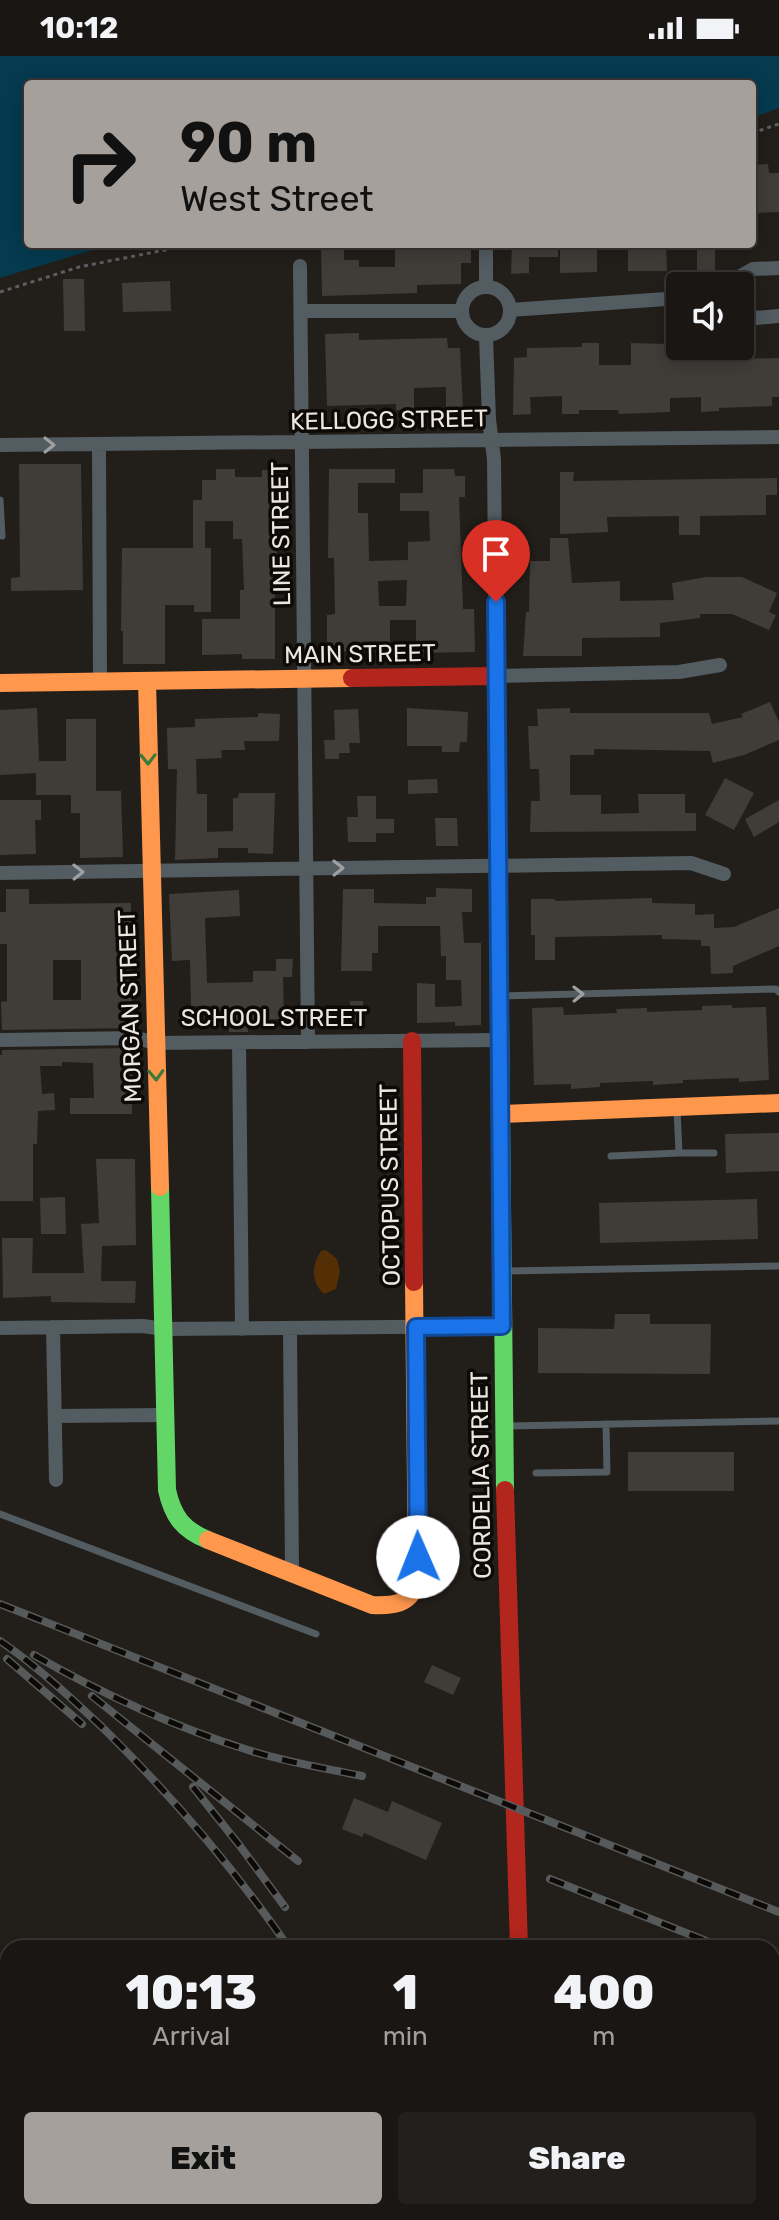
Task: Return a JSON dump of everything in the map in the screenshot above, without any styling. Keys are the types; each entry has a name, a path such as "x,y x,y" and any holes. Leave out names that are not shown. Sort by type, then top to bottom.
{"street":[{"path":"486,248 486,287"},
{"name":"LINE STREET","path":"300,266 308,1042"},
{"path":"748,272 779,268"},
{"path":"486,287 500,292 510,310 501,331 486,336 472,331 462,311 467,297 486,287"},
{"path":"510,310 666,299"},
{"path":"301,311 462,311"},
{"path":"754,317 779,316"},
{"name":"CORDELIA STREET","path":"486,336 494,459 506,1572 519,1940"},
{"name":"KELLOGG STREET","path":"0,445 779,437"},
{"path":"99,445 100,682"},
{"name":"MAIN STREET","path":"0,683 679,672 720,665"},
{"name":"MORGAN STREET","path":"147,681 167,1490 176,1522 191,1533 292,1572"},
{"path":"0,873 691,863 724,874"},
{"name":"SCHOOL STREET","path":"0,1040 137,1038 155,1043 501,1040"},
{"name":"OCTOPUS STREET","path":"292,1572 372,1605 393,1606 406,1602 414,1594 418,1557 412,1041"},
{"path":"239,1043 242,1329"},
{"path":"502,1114 779,1103"},
{"path":"0,1328 502,1326"},
{"path":"53,1327 56,1480"},
{"path":"290,1329 292,1572"},
{"path":"55,1416 166,1415"}],"lane":[{"path":"0,500 2,536"},
{"path":"500,996 776,989 779,992"},
{"path":"676,1107 679,1153"},
{"path":"611,1156 714,1153"},
{"path":"503,1271 779,1266"},
{"path":"505,1426 779,1421"},
{"path":"536,1473 607,1472 606,1424"},
{"path":"0,1514 316,1634"}],"path":[{"path":"756,132 779,124"},
{"path":"0,292 79,267 175,248"}],"shaded area":[{"path":"326,1250 337,1259 340,1271 336,1289 324,1294 315,1279 314,1268 321,1251"}],"water":[{"path":"0,56 779,56 779,108 756,117 756,80 24,80 24,248 99,248 0,278"}],"building":[{"path":"768,164 769,173 779,173 779,212 756,213 756,165"},
{"path":"321,248 344,248 344,260 359,260 359,267 395,267 395,248 471,248 471,263 461,263 461,284 417,285 417,293 322,296"},
{"path":"512,248 558,248 558,257 529,257 529,273 511,274"},
{"path":"560,248 597,248 597,272 560,273"},
{"path":"628,248 666,248 667,271 628,271"},
{"path":"697,248 715,248 715,270 697,270"},
{"path":"63,279 84,279 85,331 64,331"},
{"path":"170,281 171,311 123,312 122,283"},
{"path":"359,333 359,340 447,338 448,348 460,348 463,410 446,410 446,387 414,388 414,410 396,410 396,404 327,406 325,334"},
{"path":"582,343 599,343 599,365 631,365 631,343 666,344 666,360 779,358 779,397 772,397 772,406 719,408 719,411 701,412 701,397 670,398 670,412 619,414 618,410 579,410 579,414 562,414 562,396 530,397 531,414 513,415 514,358 527,357 527,348 582,347"},
{"path":"19,464 81,464 83,590 11,591 11,578 20,577"},
{"path":"216,469 235,469 235,477 262,477 262,470 277,470 275,659 242,659 242,654 202,655 202,619 240,619 240,590 244,590 242,539 233,539 233,521 205,521 205,548 211,548 211,612 194,612 194,605 165,605 165,664 123,664 122,548 193,548 193,500 202,500 202,480 216,480"},
{"path":"329,469 395,469 395,483 358,483 358,513 368,513 369,561 408,560 408,542 430,541 429,511 400,511 400,493 423,493 423,469 454,469 455,476 465,476 465,497 459,497 463,609 474,609 475,652 416,653 416,620 390,620 390,652 327,651 327,615 335,614 334,558 328,558","holes":["407,580 406,606 379,606 378,581"]},
{"path":"560,472 574,472 573,481 777,478 777,495 766,495 766,515 700,516 700,535 679,535 679,516 607,517 608,532 560,534"},
{"path":"550,538 568,538 572,583 620,581 620,601 674,600 672,583 706,577 742,577 777,593 769,612 776,615 769,630 732,614 700,614 700,618 660,623 660,637 582,638 582,656 523,656 526,612 529,612 530,561 550,561"},
{"path":"770,702 779,722 779,740 744,755 713,763 710,751 594,749 594,755 570,755 570,795 601,795 601,814 639,813 638,794 685,794 685,813 696,813 696,831 530,832 531,801 540,801 539,769 530,769 528,726 538,726 537,709 570,708 570,713 709,713 712,724 743,717 741,714"},
{"path":"37,708 39,761 66,761 66,719 96,719 96,791 121,791 123,857 80,858 80,813 71,813 71,795 36,795 36,773 0,775 0,710"},
{"path":"407,708 468,712 467,742 460,742 459,752 442,752 442,746 407,746"},
{"path":"358,709 360,743 349,743 350,753 339,753 339,759 325,759 324,740 335,740 334,710"},
{"path":"258,713 280,714 279,741 244,741 245,750 221,750 222,758 196,759 197,794 207,794 207,832 233,831 233,798 238,798 239,793 275,793 273,854 248,853 248,848 218,848 218,858 175,860 177,769 168,769 167,728 195,727 195,719 258,717"},
{"path":"725,778 754,793 734,830 705,815"},
{"path":"437,779 438,793 408,794 408,780"},
{"path":"357,796 376,796 376,819 394,819 394,833 376,833 376,842 348,842 347,817 358,817"},
{"path":"0,800 41,800 41,820 35,820 36,854 0,855"},
{"path":"779,800 779,822 754,837 745,819"},
{"path":"435,818 457,818 458,846 436,846"},
{"path":"436,888 472,889 472,912 462,912 464,943 481,943 481,1025 417,1023 417,983 435,984 435,1007 462,1006 461,980 446,980 446,956 441,956 440,926 378,926 378,953 372,953 372,971 341,971 343,889 374,889 374,903 426,904 426,897 436,897"},
{"path":"6,889 29,889 29,904 131,903 132,1028 2,1030 1,1002 7,1001 7,944 0,944 0,912 6,912","holes":["53,960 81,960 81,1000 53,1000"]},
{"path":"239,890 240,916 205,918 207,983 253,982 253,971 276,971 276,959 293,959 292,977 283,977 284,1019 247,1020 248,1032 229,1032 229,1011 214,1011 214,1006 191,1006 190,960 172,961 169,894"},
{"path":"652,898 652,903 695,904 695,915 714,914 714,928 734,927 779,908 779,946 733,966 733,973 711,974 710,946 701,946 701,940 662,939 662,935 555,937 555,960 535,960 531,899"},
{"path":"350,1001 363,1001 364,1024 339,1025 338,1007 350,1006"},
{"path":"732,1005 732,1008 766,1007 769,1080 683,1080 683,1083 653,1085 653,1081 600,1083 600,1087 571,1089 571,1084 534,1085 532,1008 563,1007 564,1015 617,1013 616,1009 647,1008 647,1012 702,1010 702,1006"},
{"path":"132,1048 132,1114 70,1114 70,1098 94,1098 93,1063 62,1062 62,1066 40,1066 42,1094 54,1093 55,1110 38,1111 37,1144 33,1144 33,1201 0,1201 2,1050"},
{"path":"779,1133 779,1171 726,1173 725,1134"},
{"path":"96,1159 135,1159 136,1245 102,1246 101,1281 136,1281 135,1303 51,1302 51,1296 3,1298 2,1238 33,1238 32,1273 84,1273 81,1224 99,1223"},
{"path":"65,1197 66,1234 41,1234 40,1198"},
{"path":"757,1199 758,1239 600,1243 599,1203"},
{"path":"615,1314 650,1314 650,1324 711,1324 710,1374 538,1373 538,1328 614,1329"},
{"path":"628,1452 734,1452 734,1491 628,1491"},
{"path":"432,1665 461,1678 453,1695 424,1682"},
{"path":"354,1798 388,1812 392,1801 442,1823 426,1860 364,1833 362,1837 342,1829"}],"railway":[{"path":"0,1604 779,1912"},
{"path":"0,1641 66,1693 153,1780 224,1861 283,1940"},
{"path":"34,1655 112,1696 192,1731 262,1754 362,1776"},
{"path":"7,1659 82,1724"},
{"path":"92,1696 298,1861"},
{"path":"193,1787 285,1907"},
{"path":"550,1879 704,1940"}],"traffic: fast":[{"path":"498,828 505,1490"},
{"path":"160,1187 167,1490 180,1521 208,1540"}],"traffic: slow":[{"path":"0,683 352,678"},
{"path":"147,681 160,1187"},
{"path":"502,1114 779,1103"},
{"path":"208,1540 372,1605 399,1603 410,1596 417,1583 414,1282"}],"traffic: jam":[{"path":"352,678 496,676 498,828"},
{"path":"412,1041 414,1282"},
{"path":"505,1490 519,1940"}],"route":[{"path":"418,1557 416,1327 502,1326 496,602"}]}
